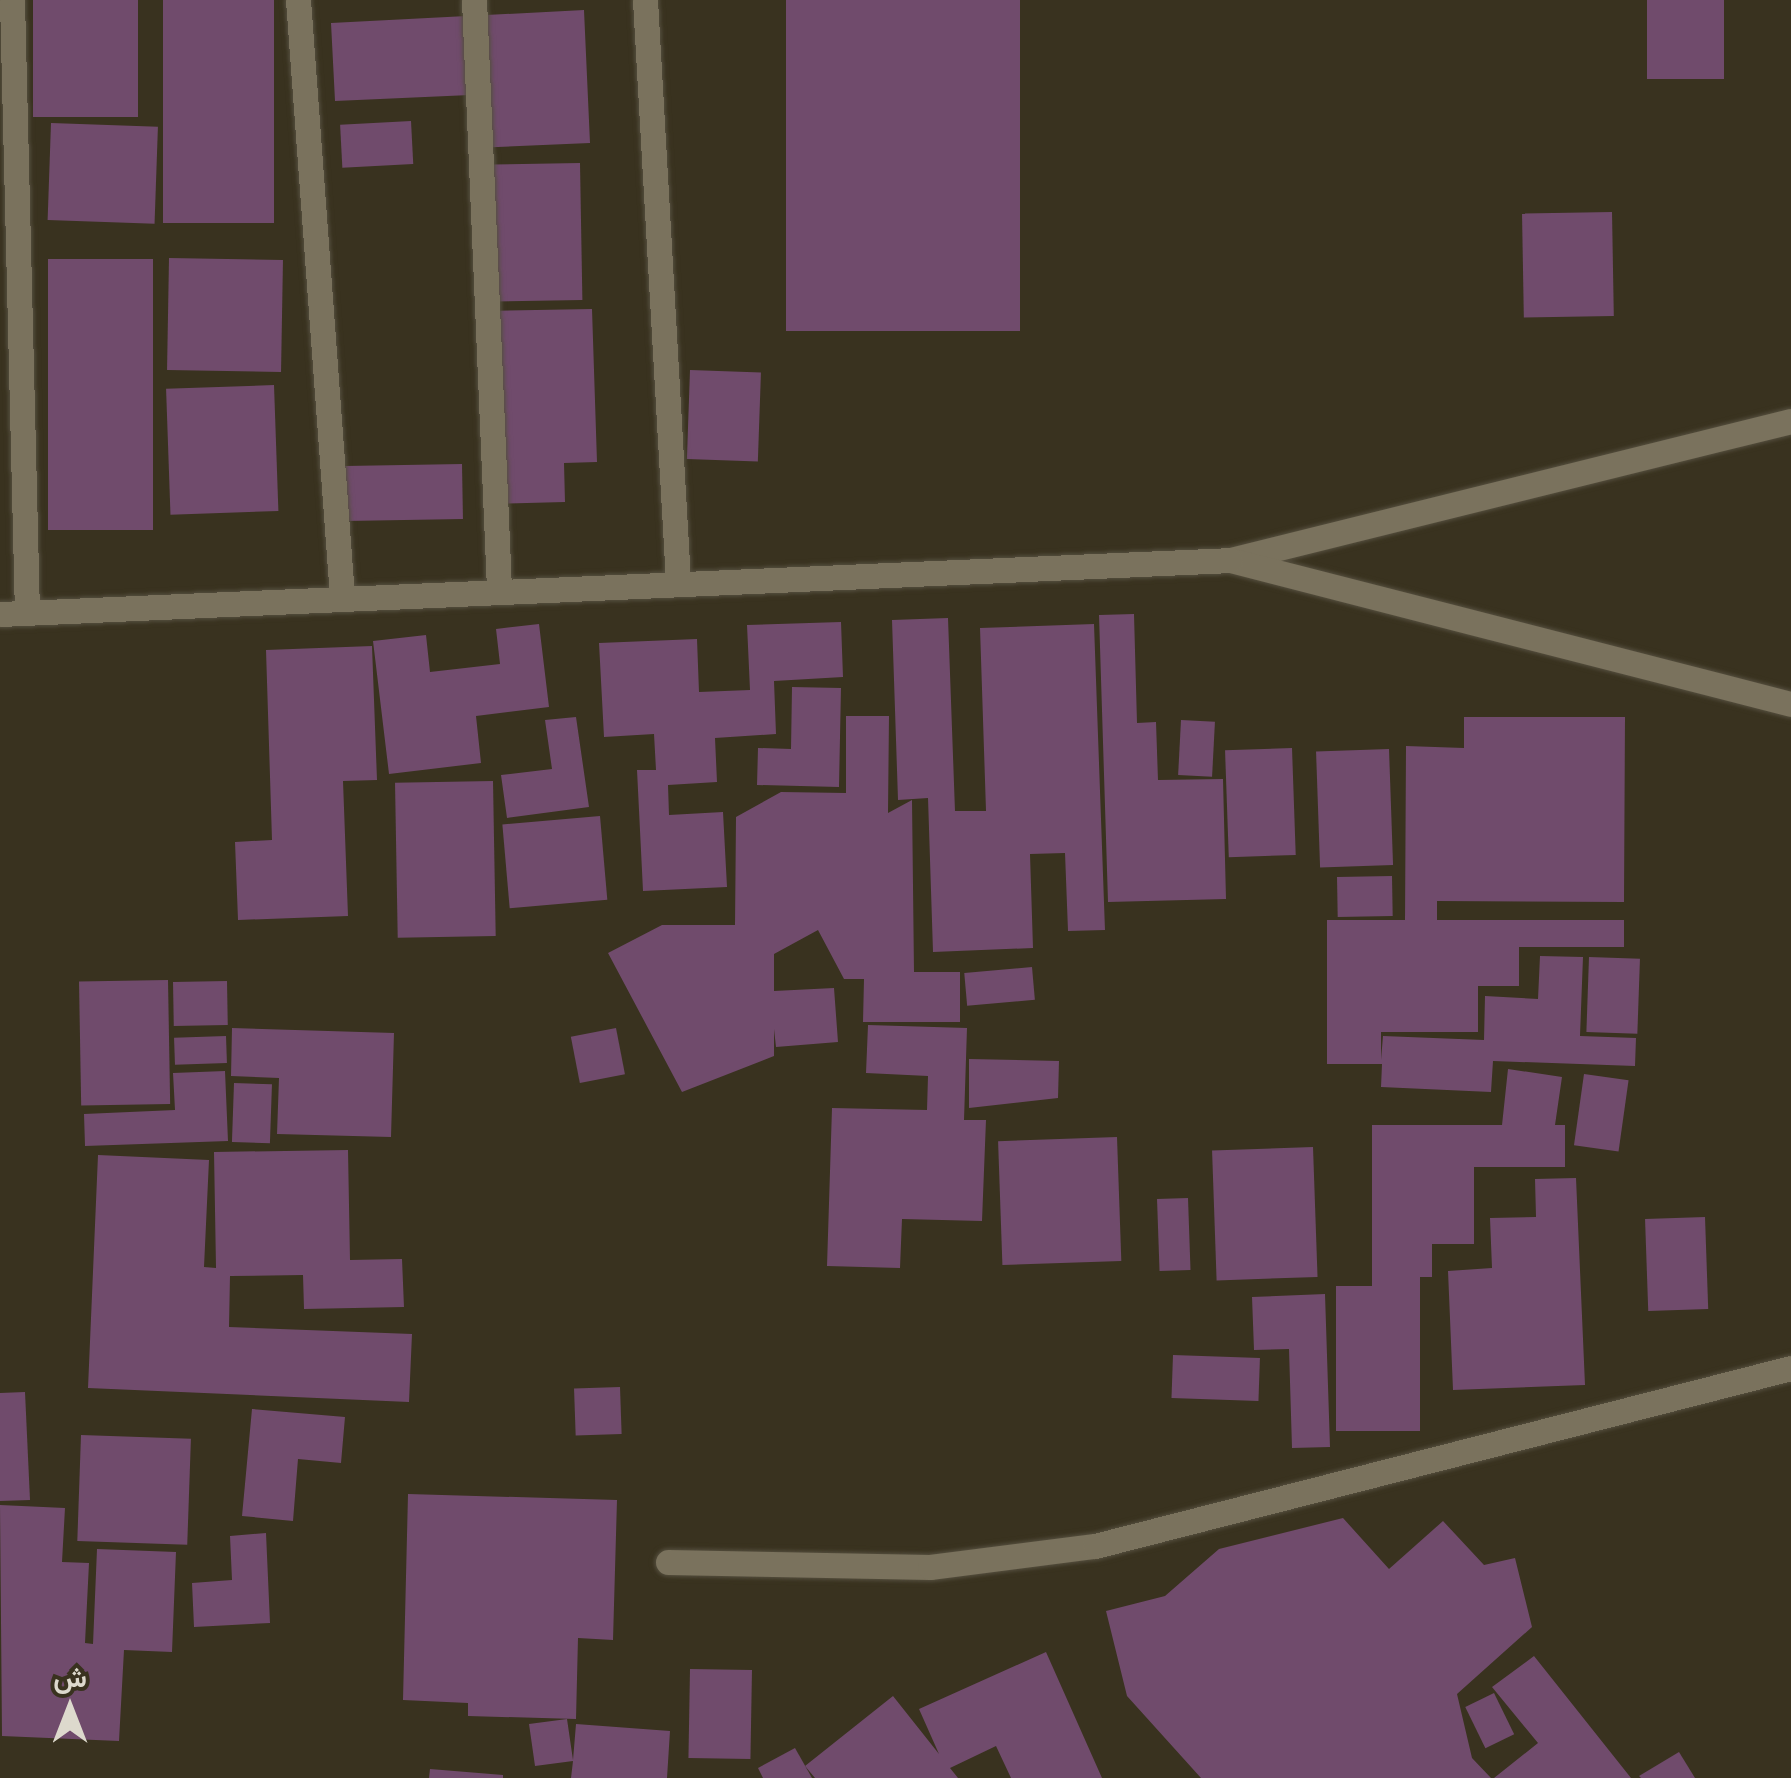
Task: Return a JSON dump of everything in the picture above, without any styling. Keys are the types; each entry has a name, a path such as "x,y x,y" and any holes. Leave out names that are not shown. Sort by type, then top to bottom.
{"street":[{"path":"12,0 28,613"},
{"path":"298,0 342,596"},
{"path":"474,0 499,588"},
{"path":"645,0 678,581"},
{"path":"0,614 499,588 1230,560 1791,421"},
{"path":"1230,560 1791,704"},
{"path":"668,1562 930,1566 1095,1546 1791,1368"}],"building":[{"path":"33,0 138,0 138,117 33,117"},
{"path":"163,0 274,0 274,223 163,223"},
{"path":"786,0 1020,0 1020,331 786,331"},
{"path":"1647,0 1724,0 1724,79 1647,79"},
{"path":"584,10 590,143 473,148 470,95 335,101 331,23"},
{"path":"411,121 413,164 342,168 340,125"},
{"path":"51,123 158,127 155,224 48,220"},
{"path":"580,163 582,300 477,302 475,165"},
{"path":"1612,212 1614,316 1524,318 1522,214"},
{"path":"169,258 283,260 281,372 167,370"},
{"path":"48,259 153,259 153,530 48,530"},
{"path":"592,309 597,462 564,463 565,502 491,504 485,311"},
{"path":"690,370 761,372 758,461 687,459"},
{"path":"274,385 278,511 170,515 166,389"},
{"path":"462,464 463,519 346,521 345,466"},
{"path":"1134,614 1137,723 1156,722 1158,780 1223,779 1226,899 1108,902 1099,615"},
{"path":"948,618 955,811 986,811 980,628 1094,624 1105,930 1068,931 1065,853 1030,854 1033,948 933,952 928,798 898,800 892,620"},
{"path":"841,622 843,677 774,681 776,734 715,738 717,782 668,785 669,815 723,812 727,887 643,891 637,770 656,770 654,734 604,737 599,643 697,639 699,692 750,690 747,625"},
{"path":"539,624 549,707 476,716 481,763 389,774 373,641 426,635 430,672 500,664 496,629"},
{"path":"372,646 377,780 343,781 348,916 238,920 235,842 272,840 266,650"},
{"path":"792,687 841,688 839,787 757,785 758,748 791,749"},
{"path":"846,716 889,716 888,813 912,800 914,972 960,972 960,1022 863,1022 864,979 844,979 818,930 774,954 774,991 834,988 838,1042 776,1047 774,1029 774,1056 682,1092 608,953 662,925 735,925 736,817 781,792 846,793"},
{"path":"576,717 589,807 507,818 501,775 552,769 545,720"},
{"path":"1464,717 1625,717 1624,902 1437,901 1437,920 1624,920 1624,947 1519,947 1519,986 1478,986 1478,1032 1381,1032 1381,1060 1383,1036 1484,1040 1485,996 1538,999 1540,956 1583,957 1580,1036 1636,1038 1635,1066 1493,1061 1491,1092 1381,1087 1382,1064 1327,1064 1327,920 1405,920 1406,746 1464,748"},
{"path":"1181,720 1215,722 1212,777 1178,775"},
{"path":"1292,748 1296,855 1229,857 1225,750"},
{"path":"1389,749 1393,865 1320,867 1316,752"},
{"path":"493,781 496,936 398,938 395,783"},
{"path":"600,816 607,900 510,908 502,825"},
{"path":"1392,876 1393,916 1338,917 1337,877"},
{"path":"1589,957 1640,959 1637,1034 1586,1032"},
{"path":"1032,967 1035,1000 967,1006 964,973"},
{"path":"168,980 170,1104 81,1106 79,982"},
{"path":"227,981 228,1025 174,1026 173,982"},
{"path":"868,1025 967,1028 964,1120 986,1120 982,1221 902,1219 900,1268 827,1266 832,1108 927,1110 928,1076 866,1073"},
{"path":"232,1028 394,1033 391,1137 277,1134 279,1078 231,1076"},
{"path":"616,1028 625,1074 580,1083 571,1037"},
{"path":"226,1036 227,1063 175,1065 174,1038"},
{"path":"969,1059 1059,1061 1058,1098 969,1108"},
{"path":"1508,1069 1562,1077 1555,1125 1565,1125 1565,1167 1474,1167 1474,1244 1432,1244 1432,1277 1420,1277 1420,1431 1336,1431 1336,1286 1372,1286 1372,1125 1502,1125"},
{"path":"225,1071 228,1141 85,1146 84,1114 175,1110 173,1073"},
{"path":"1584,1074 1629,1080 1619,1152 1574,1145"},
{"path":"234,1083 272,1084 270,1143 232,1142"},
{"path":"1117,1137 1121,1261 1002,1265 998,1141"},
{"path":"1313,1147 1318,1277 1217,1280 1212,1151"},
{"path":"348,1150 350,1260 402,1259 404,1307 304,1309 303,1275 230,1276 229,1327 412,1334 409,1402 88,1388 98,1155 209,1160 204,1267 216,1268 214,1152"},
{"path":"1576,1178 1585,1385 1453,1390 1448,1271 1492,1268 1490,1218 1536,1217 1535,1179"},
{"path":"1188,1198 1191,1270 1160,1271 1157,1199"},
{"path":"1705,1217 1708,1309 1648,1311 1645,1219"},
{"path":"1325,1294 1330,1447 1292,1448 1289,1349 1254,1350 1252,1297"},
{"path":"1173,1355 1260,1358 1258,1401 1171,1398"},
{"path":"620,1387 622,1434 576,1436 574,1389"},
{"path":"25,1392 30,1500 0,1501 0,1393"},
{"path":"252,1409 345,1417 341,1463 298,1459 293,1521 242,1516"},
{"path":"81,1435 191,1439 187,1545 77,1541"},
{"path":"408,1494 617,1500 613,1640 578,1638 576,1719 468,1716 468,1703 403,1700"},
{"path":"0,1505 65,1508 62,1562 89,1563 85,1643 93,1644 97,1549 176,1552 172,1652 124,1650 119,1741 2,1736"},
{"path":"1343,1518 1389,1569 1443,1521 1484,1565 1515,1558 1532,1627 1457,1694 1472,1758 1491,1778 1201,1778 1127,1696 1106,1611 1165,1596 1219,1549"},
{"path":"266,1533 270,1623 194,1627 192,1583 232,1580 230,1536"},
{"path":"1046,1652 1102,1778 1011,1778 996,1746 950,1768 958,1778 815,1778 805,1766 893,1696 939,1754 919,1709"},
{"path":"1534,1656 1631,1778 1494,1778 1538,1743 1492,1687"},
{"path":"690,1669 752,1670 750,1759 688,1758"},
{"path":"1494,1693 1514,1734 1485,1748 1465,1707"},
{"path":"567,1719 573,1760 576,1724 670,1731 667,1778 571,1778 573,1761 535,1766 529,1724"},
{"path":"795,1748 812,1778 763,1778 758,1768"},
{"path":"1679,1752 1695,1778 1639,1776"},
{"path":"430,1769 503,1775 503,1778 429,1778"}]}
